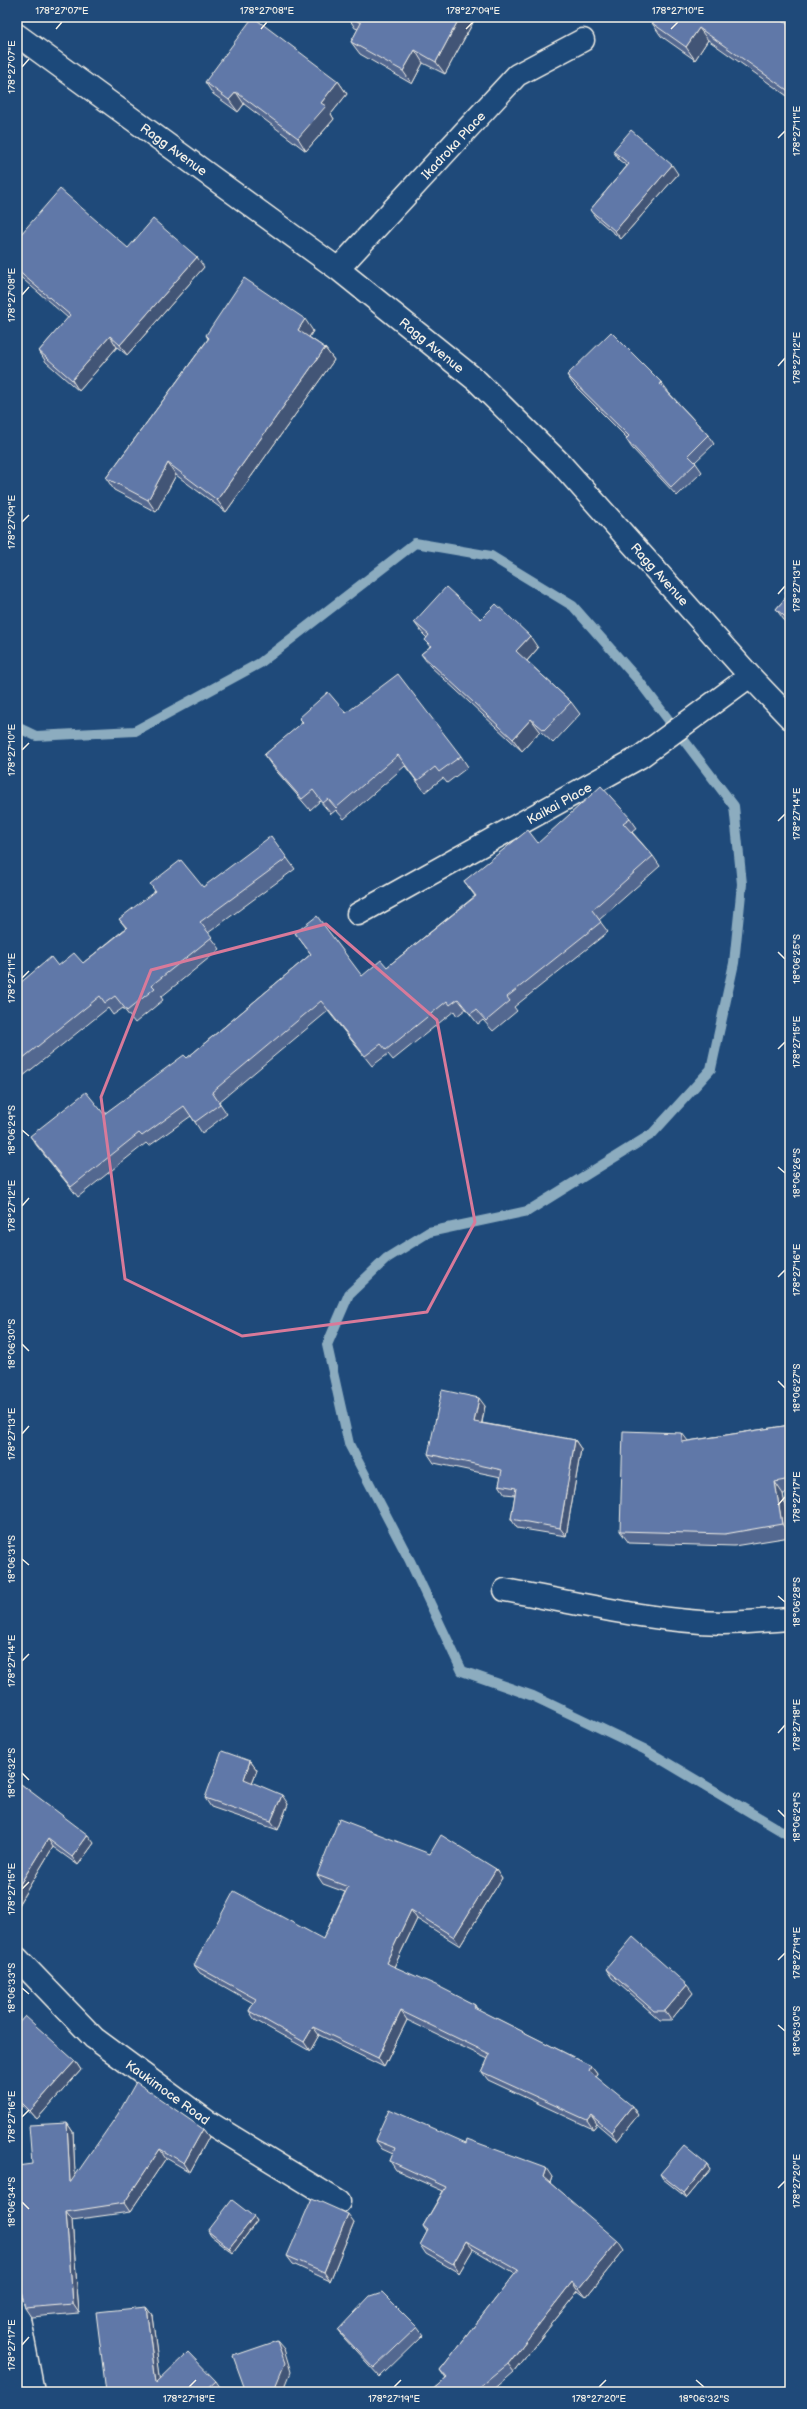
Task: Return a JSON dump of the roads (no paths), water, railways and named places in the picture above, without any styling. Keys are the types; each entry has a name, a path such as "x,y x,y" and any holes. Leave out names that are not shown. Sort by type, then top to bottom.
{"street":[{"name":"Ragg Avenue","path":"17,35 338,269 477,381 562,464 750,676 790,718"},
{"name":"Ikadroka Place","path":"338,269 517,75 583,40"},
{"name":"Kaikai Place","path":"358,914 640,757 750,676"},
{"path":"505,1590 640,1615 683,1620 724,1623 790,1619"},
{"name":"Kaukimoce Road","path":"17,1958 94,2038 208,2122 339,2202"},
{"path":"17,2308 33,2392"}],"waterway":[{"path":"17,727 36,736 135,731 260,663 415,543 491,556 573,606 639,681 734,806 742,884 734,963 711,1069 652,1134 528,1211 429,1232 387,1258 349,1294 327,1345 349,1444 410,1561 462,1671 533,1696 644,1749 790,1836"}]}
